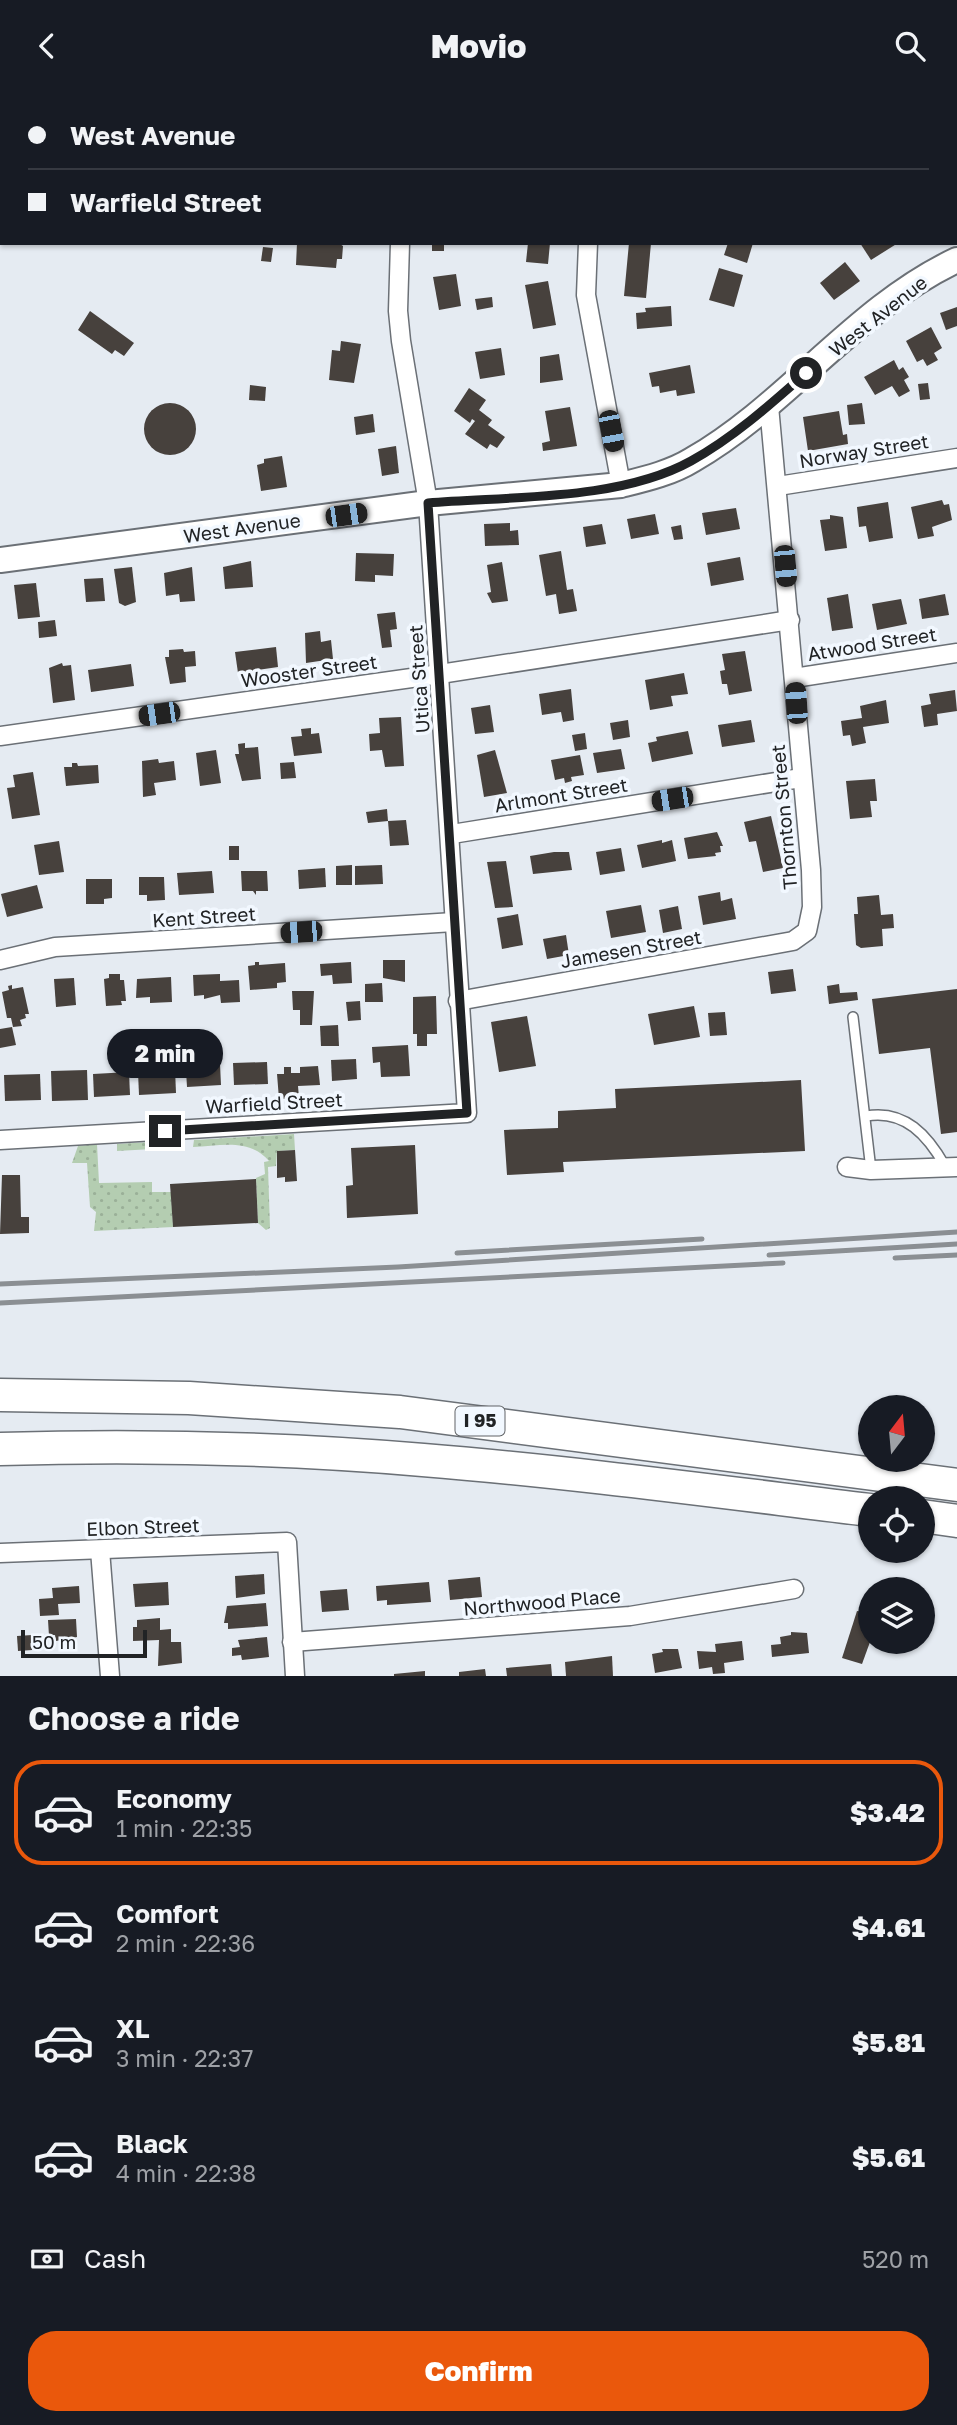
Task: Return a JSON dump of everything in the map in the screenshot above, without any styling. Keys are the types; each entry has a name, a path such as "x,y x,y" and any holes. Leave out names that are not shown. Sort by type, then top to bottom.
{"highway":[{"name":"I 95","path":"0,1395 178,1398 400,1412 957,1485"},
{"name":"I 95","path":"0,1449 169,1448 373,1456 505,1467 858,1509"},
{"path":"935,1518 957,1521"}],"street":[{"name":"Utica Street","path":"400,245 398,311 401,341 428,503 452,834 458,1001 467,1113"},
{"path":"588,245 586,295 621,485"},
{"name":"West Avenue","path":"0,560 428,503 621,485 652,477 692,460 769,406 903,291 957,260"},
{"name":"Thornton Street","path":"769,406 811,870 812,907 807,931"},
{"name":"Norway Street","path":"778,486 957,458"},
{"name":"Wooster Street","path":"0,736 440,674 790,620"},
{"name":"Atwood Street","path":"794,678 957,653"},
{"name":"Arlmont Street","path":"452,834 801,778"},
{"name":"Kent Street","path":"0,960 55,947 454,922"},
{"name":"Jamesen Street","path":"458,1001 793,941 807,931"},
{"name":"Warfield Street","path":"0,1140 467,1113"},
{"path":"847,1167 871,1170 952,1168"},
{"name":"Elbon Street","path":"0,1553 287,1542 292,1642"},
{"path":"100,1550 110,1676"},
{"name":"Northwood Place","path":"292,1642 630,1616 794,1589"},
{"path":"292,1642 295,1676"}],"lane":[{"path":"853,1017 871,1170"},
{"path":"866,1116 880,1114 912,1124 932,1142 952,1168"}],"green space":[{"path":"294,1134 295,1150 277,1151 276,1166 268,1167 270,1228 266,1230 258,1223 256,1178 265,1174 264,1162 269,1161 244,1146 193,1147 194,1140"},
{"path":"166,1141 171,1148 117,1151 117,1144"},
{"path":"97,1144 99,1183 152,1182 152,1192 171,1192 173,1227 94,1231 96,1212 90,1207 87,1163 72,1163 78,1146"}],"building":[{"path":"297,245 343,246 342,259 337,259 336,268 296,265"},
{"path":"432,245 444,245 444,251 432,251"},
{"path":"528,245 550,245 548,264 526,262"},
{"path":"629,245 651,245 646,298 624,296"},
{"path":"727,245 752,245 747,263 724,255"},
{"path":"861,245 895,245 871,260"},
{"path":"263,247 273,248 271,262 261,261"},
{"path":"845,262 860,281 834,300 820,283"},
{"path":"719,268 743,275 734,307 709,300"},
{"path":"456,274 461,306 439,310 433,277"},
{"path":"548,281 556,325 533,329 525,285"},
{"path":"492,297 493,307 477,310 475,299"},
{"path":"671,306 672,326 637,329 636,313 646,312 645,308"},
{"path":"957,307 957,326 946,330 940,313"},
{"path":"90,311 134,343 124,356 115,350 112,354 78,330"},
{"path":"931,327 942,348 934,353 938,360 927,366 923,359 917,362 906,341"},
{"path":"341,341 361,344 354,383 329,380 332,350 340,351"},
{"path":"501,348 505,375 480,379 475,352"},
{"path":"559,354 563,380 540,383 540,357"},
{"path":"894,360 899,370 903,367 909,377 904,380 910,391 899,397 892,386 875,395 864,377"},
{"path":"690,365 695,393 677,396 676,390 660,393 659,386 652,387 649,373"},
{"path":"928,383 930,399 920,400 918,384"},
{"path":"250,385 266,387 265,401 249,400"},
{"path":"469,388 486,400 479,410 492,420 488,425 505,437 497,448 490,444 487,449 465,434 475,421 472,419 470,423 454,411"},
{"path":"170,403 180,405 188,411 194,419 194,439 188,447 180,453 170,455 160,453 152,447 146,439 144,429 146,419 152,411 160,405"},
{"path":"862,403 865,424 849,425 847,405"},
{"path":"570,407 577,446 543,451 542,443 550,441 545,411"},
{"path":"839,411 843,435 847,434 848,444 808,451 803,417"},
{"path":"373,414 375,432 356,435 354,417"},
{"path":"396,446 399,473 382,476 378,449"},
{"path":"282,456 287,487 261,491 257,465 264,463 264,459"},
{"path":"942,500 944,505 949,504 952,520 932,527 934,536 918,539 911,507"},
{"path":"888,502 893,538 869,542 866,526 859,527 857,507"},
{"path":"736,508 740,529 706,535 702,513"},
{"path":"655,514 659,534 631,539 627,519"},
{"path":"830,515 843,517 847,548 825,551 820,520 830,519"},
{"path":"510,523 510,531 518,530 519,545 485,546 484,524"},
{"path":"602,524 606,544 586,547 583,527"},
{"path":"681,525 683,539 674,540 671,527"},
{"path":"561,551 567,590 573,589 577,611 559,614 556,594 546,596 539,555"},
{"path":"356,553 394,554 393,576 375,575 375,582 355,581"},
{"path":"740,557 744,580 711,586 707,563"},
{"path":"251,561 253,587 225,589 223,567"},
{"path":"502,562 508,601 492,603 487,593 491,592 487,565"},
{"path":"132,567 136,602 125,606 119,603 114,569"},
{"path":"192,567 195,601 180,602 179,594 166,596 164,573"},
{"path":"103,578 105,601 86,602 84,579"},
{"path":"36,583 40,617 18,619 14,585"},
{"path":"848,594 853,628 832,631 827,598"},
{"path":"945,594 949,615 922,619 919,599"},
{"path":"901,599 907,624 877,630 872,604"},
{"path":"395,612 397,629 390,630 392,647 382,648 377,614"},
{"path":"55,620 57,636 39,638 38,622"},
{"path":"320,631 321,642 331,640 333,659 306,663 305,633"},
{"path":"276,647 278,667 238,673 235,652"},
{"path":"183,649 184,652 195,651 196,666 185,667 186,682 170,684 165,657 169,657 169,650"},
{"path":"745,651 752,691 729,695 727,684 722,684 720,671 725,670 722,654"},
{"path":"62,663 63,666 71,665 75,700 53,703 49,668"},
{"path":"131,664 134,686 91,692 88,670"},
{"path":"684,673 688,694 671,696 673,706 650,710 645,680"},
{"path":"571,689 574,720 563,722 561,712 542,715 539,694"},
{"path":"955,690 957,711 937,714 938,725 924,727 921,706 931,704 929,694"},
{"path":"886,700 889,723 863,727 866,743 852,746 850,735 843,736 841,721 862,718 860,706"},
{"path":"490,705 494,732 475,734 471,708"},
{"path":"401,717 404,766 385,767 382,750 370,751 369,734 380,733 379,718"},
{"path":"628,720 630,737 613,740 610,723"},
{"path":"751,720 755,742 722,747 718,725"},
{"path":"311,728 311,734 319,733 322,753 294,756 291,737 302,736 301,729"},
{"path":"688,731 693,754 652,762 648,743 657,741 656,737"},
{"path":"585,733 587,749 575,751 572,735"},
{"path":"245,743 245,748 258,747 261,779 242,781 235,754 239,754 238,744"},
{"path":"621,749 625,769 597,773 593,753"},
{"path":"216,750 221,783 200,786 196,753"},
{"path":"495,750 507,793 484,797 477,755"},
{"path":"580,755 584,775 571,777 572,781 565,783 564,778 555,780 551,760"},
{"path":"158,759 159,763 174,761 176,780 154,783 156,795 143,797 142,761"},
{"path":"294,762 296,778 281,779 280,763"},
{"path":"72,763 77,763 78,766 98,765 99,783 66,786 64,767 72,767"},
{"path":"33,772 40,815 12,819 7,788 15,787 13,775"},
{"path":"875,779 877,801 870,801 872,817 850,819 846,781"},
{"path":"387,809 388,821 368,823 366,812"},
{"path":"771,816 783,868 763,872 756,841 749,842 744,822"},
{"path":"406,820 409,845 390,846 388,821"},
{"path":"717,832 723,846 720,846 721,852 715,853 716,856 688,859 684,838"},
{"path":"662,840 662,843 672,840 676,861 642,868 637,845"},
{"path":"59,841 64,872 39,875 34,845"},
{"path":"229,846 239,846 239,860 229,860"},
{"path":"621,848 625,871 600,875 596,852"},
{"path":"569,852 572,870 533,874 530,856"},
{"path":"506,861 513,907 495,908 487,862"},
{"path":"352,865 352,885 336,885 336,866"},
{"path":"382,865 383,884 355,885 355,866"},
{"path":"325,868 326,887 299,889 298,870"},
{"path":"212,871 214,893 179,895 177,873"},
{"path":"241,871 267,871 268,891 256,891 256,895 253,891 242,891"},
{"path":"139,877 164,877 165,900 147,901 147,895 139,895"},
{"path":"86,879 112,879 112,898 104,899 104,904 86,904"},
{"path":"37,885 43,908 7,917 1,894"},
{"path":"720,892 721,901 732,898 736,919 703,925 698,896"},
{"path":"879,895 881,915 893,914 894,928 882,929 883,946 861,948 856,945 854,914 858,914 857,897"},
{"path":"641,905 646,932 611,938 606,911"},
{"path":"678,906 682,929 663,933 659,910"},
{"path":"518,914 523,945 502,949 497,918"},
{"path":"566,935 569,955 547,959 543,939"},
{"path":"383,960 405,960 405,982 383,978"},
{"path":"255,962 259,962 259,965 285,963 286,982 277,983 277,988 250,990 248,966 255,965"},
{"path":"351,962 352,983 333,984 332,975 321,976 320,964"},
{"path":"793,969 796,991 771,994 768,972"},
{"path":"109,974 120,974 120,980 124,980 126,1001 121,1001 122,1005 106,1006 104,979 109,978"},
{"path":"220,974 220,981 239,980 240,1002 221,1003 220,995 204,999 204,995 194,996 193,975"},
{"path":"171,977 172,1002 150,1003 150,997 136,998 137,979"},
{"path":"74,978 76,1005 56,1007 54,979"},
{"path":"382,983 383,1002 365,1002 365,984"},
{"path":"839,984 840,993 857,992 858,1000 829,1004 827,986"},
{"path":"12,985 12,989 23,987 29,1014 25,1014 26,1018 20,1020 22,1026 13,1027 11,1018 7,1018 2,992 9,990 8,986"},
{"path":"957,989 957,1132 941,1134 930,1048 879,1054 872,999"},
{"path":"292,991 314,991 312,1025 300,1025 300,1010 293,1010"},
{"path":"436,996 437,1034 427,1034 427,1046 417,1046 417,1034 413,1034 413,997"},
{"path":"360,1001 361,1020 348,1021 346,1002"},
{"path":"694,1006 700,1037 654,1045 648,1014"},
{"path":"725,1012 727,1035 710,1036 708,1013"},
{"path":"527,1016 536,1066 499,1072 491,1022"},
{"path":"338,1025 339,1046 321,1046 320,1026"},
{"path":"12,1027 16,1045 0,1048 0,1029"},
{"path":"408,1045 410,1076 381,1077 380,1062 373,1063 372,1047"},
{"path":"202,1053 203,1065 220,1064 221,1085 187,1087 185,1054"},
{"path":"356,1059 357,1079 332,1081 331,1060"},
{"path":"267,1062 268,1084 234,1085 233,1063"},
{"path":"318,1066 320,1085 298,1086 299,1098 279,1099 277,1074 284,1074 284,1067 291,1067 291,1073 300,1073 300,1067"},
{"path":"175,1069 176,1093 139,1095 138,1072"},
{"path":"87,1070 88,1100 52,1101 51,1071"},
{"path":"129,1072 130,1095 94,1097 93,1074"},
{"path":"40,1074 41,1100 5,1101 4,1075"},
{"path":"801,1080 805,1151 563,1162 564,1172 507,1175 504,1130 558,1128 558,1111 616,1108 615,1089"},
{"path":"415,1145 418,1214 347,1218 346,1186 353,1185 351,1148"},
{"path":"295,1150 297,1181 285,1182 285,1177 277,1178 277,1151"},
{"path":"2,1175 20,1175 21,1217 29,1217 29,1233 0,1234"},
{"path":"256,1179 258,1223 173,1227 170,1184"},
{"path":"264,1574 265,1594 236,1598 235,1576"},
{"path":"480,1577 482,1597 450,1600 448,1580"},
{"path":"168,1582 169,1605 135,1607 133,1584"},
{"path":"429,1582 431,1602 387,1605 387,1600 377,1601 376,1586"},
{"path":"79,1586 80,1603 58,1604 59,1615 40,1616 39,1599 53,1598 52,1588"},
{"path":"347,1589 349,1610 322,1612 320,1591"},
{"path":"266,1603 268,1626 228,1629 228,1623 224,1623 227,1606"},
{"path":"858,1611 858,1654 866,1654 862,1664 842,1658"},
{"path":"160,1618 160,1630 171,1629 171,1642 181,1642 182,1663 158,1666 159,1640 133,1641 133,1627 137,1627 137,1620"},
{"path":"76,1619 77,1637 56,1641 55,1635 49,1636 48,1620"},
{"path":"791,1632 807,1633 809,1653 772,1657 771,1645 781,1644 780,1637 791,1635"},
{"path":"32,1635 32,1650 18,1651 17,1636"},
{"path":"267,1637 269,1657 242,1660 241,1655 232,1656 232,1648 240,1647 238,1640"},
{"path":"742,1641 744,1660 724,1663 725,1673 713,1674 712,1667 699,1669 697,1651 716,1652 715,1644"},
{"path":"662,1649 678,1649 682,1668 655,1673 652,1654 663,1652"},
{"path":"612,1656 613,1676 566,1676 565,1662"},
{"path":"551,1664 552,1676 507,1676 506,1668"},
{"path":"485,1669 486,1676 459,1676 459,1672"},
{"path":"425,1671 425,1676 394,1676 394,1674"}],"railway":[{"path":"0,1284 398,1267 957,1232"},
{"path":"457,1253 702,1239"},
{"path":"769,1255 957,1244"},
{"path":"895,1258 957,1255"},
{"path":"0,1303 783,1263"}],"route":[{"path":"165,1131 467,1113 458,1001 452,834 428,503 621,485 652,477 692,460 769,406 806,373"}]}
